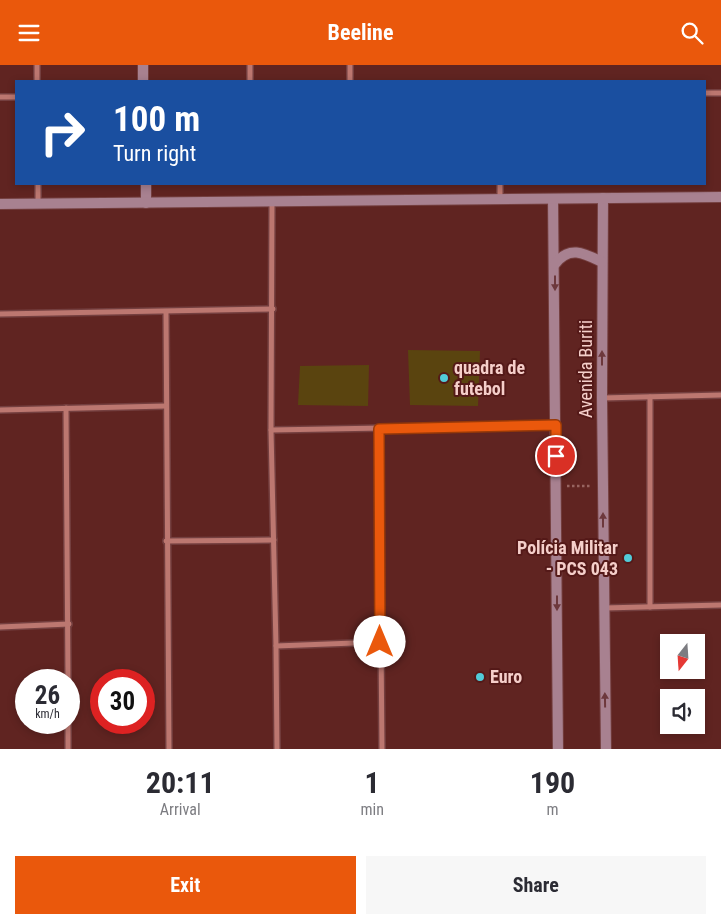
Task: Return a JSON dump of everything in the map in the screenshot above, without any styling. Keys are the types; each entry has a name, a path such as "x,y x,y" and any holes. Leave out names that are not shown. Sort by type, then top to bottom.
{"street":[{"path":"37,65 37,80"},
{"path":"143,65 143,80"},
{"path":"250,65 250,80"},
{"path":"350,65 350,80"},
{"path":"706,93 721,93"},
{"path":"0,97 15,97"},
{"path":"38,185 38,204"},
{"path":"146,185 146,203"},
{"path":"500,185 500,199"},
{"path":"0,204 721,197"},
{"name":"Avenida Buriti","path":"603,198 602,398 606,749"},
{"name":"Avenida Buriti","path":"553,199 558,749"},
{"path":"272,202 272,430 277,749"},
{"path":"554,264 560,256 573,252 583,253 602,262"},
{"path":"0,314 273,309"},
{"path":"166,312 168,749"},
{"path":"602,398 721,395"},
{"path":"650,397 650,607"},
{"path":"0,410 166,406"},
{"path":"66,408 68,669"},
{"path":"272,430 556,425"},
{"path":"379,429 382,749"},
{"path":"166,541 274,540"},
{"path":"604,608 721,605"},
{"path":"0,627 69,624"},
{"path":"276,646 380,642"},
{"path":"68,734 68,749"}],"path":[{"path":"556,487 603,486"}],"shaded area":[{"name":"quadra de futebol","path":"408,350 480,351 478,406 410,405"},
{"path":"369,365 368,406 298,405 300,366"}],"place":[{"name":"quadra de futebol","path":"444,378"},
{"name":"Polícia Militar - PCS 043","path":"628,558"},
{"name":"Euro","path":"480,677"}],"route":[{"path":"380,642 379,429 556,425 556,456"}]}
